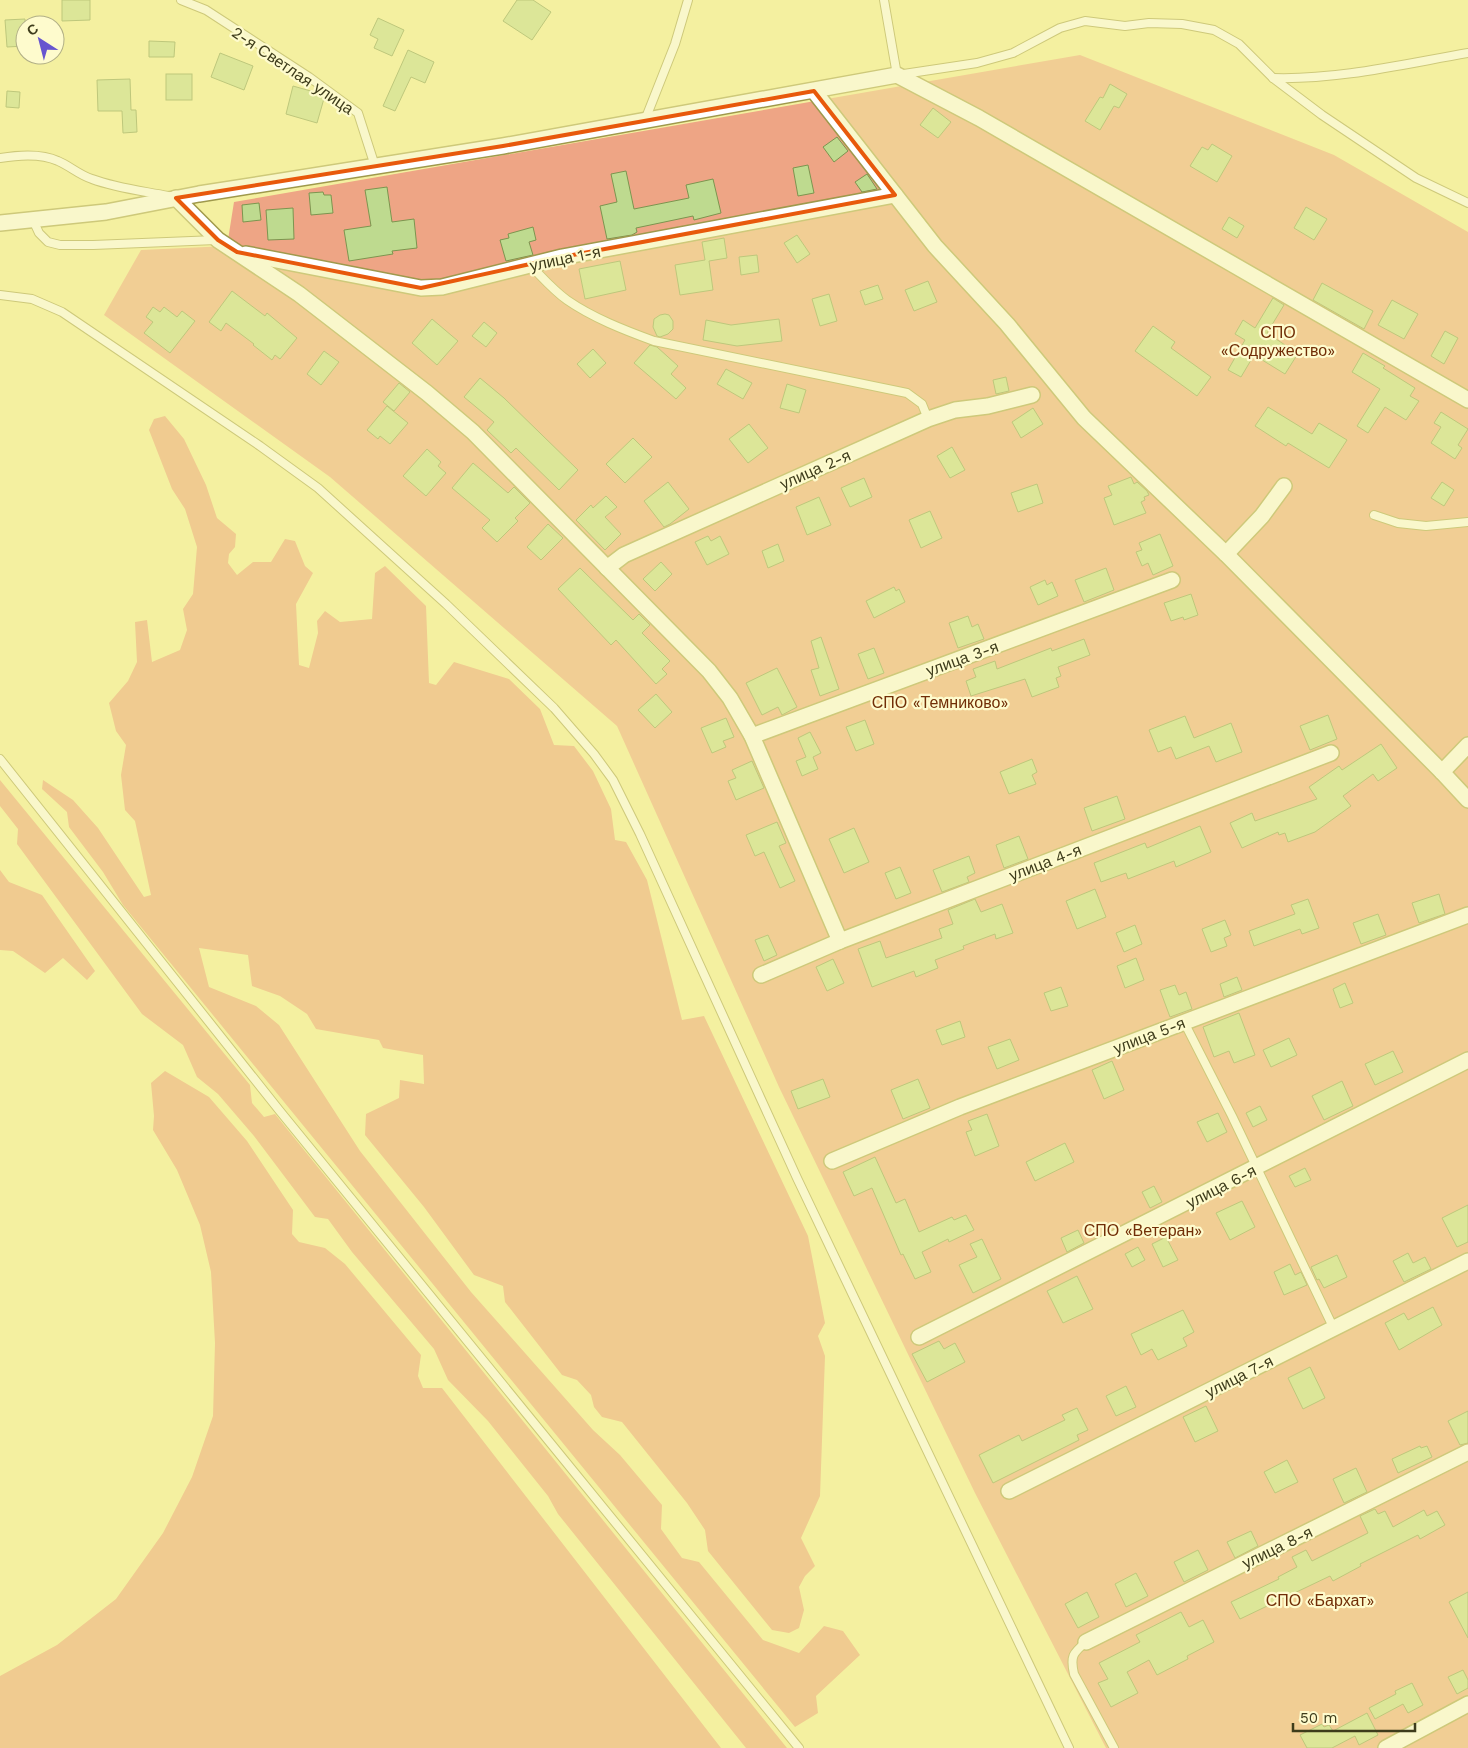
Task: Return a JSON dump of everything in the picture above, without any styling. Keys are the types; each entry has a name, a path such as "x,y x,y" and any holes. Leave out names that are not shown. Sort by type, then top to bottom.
{"street":[{"path":"0,224 106,212 176,198 503,146 898,75 987,123 1468,400"},
{"path":"814,91 935,246 1007,324 1084,418 1226,554 1468,800"},
{"name":"улица 1-я","path":"237,252 421,288 442,287 562,257 895,195"},
{"path":"176,198 218,240 299,294 473,432 710,671 730,698 752,736 840,941"},
{"name":"улица 2-я","path":"607,568 624,555 928,419 955,410 988,406 1032,395"},
{"path":"1226,554 1262,516 1284,486"},
{"name":"улица 3-я","path":"752,736 1172,580"},
{"path":"1442,772 1468,745"},
{"name":"улица 4-я","path":"761,975 840,941 1331,753"},
{"name":"улица 5-я","path":"832,1161 960,1107 1468,915"},
{"name":"улица 6-я","path":"919,1337 1468,1060"},
{"name":"улица 7-я","path":"1010,1491 1468,1260"},
{"name":"улица 8-я","path":"1086,1642 1468,1452"},
{"path":"1386,1748 1468,1704"}],"lane":[{"name":"2-я Светлая улица","path":"181,0 206,10 309,77 358,113 375,166"},
{"path":"644,121 675,44 688,0"},
{"path":"884,0 898,75 977,63 1013,53 1060,28 1085,20 1125,26 1149,23 1182,24 1214,30 1239,44 1273,78 1322,115 1416,178 1468,203"},
{"path":"1273,78 1302,79 1331,76 1468,53"},
{"path":"0,158 38,156 57,160 76,173 92,180 176,198"},
{"path":"33,220 39,233 48,242 60,244 93,245 218,240"},
{"path":"530,265 566,300 616,327 654,341 907,393 922,404 928,419"},
{"path":"0,295 32,299 62,312 222,420 318,488 446,604 554,708 614,780 797,1178 1069,1748"},
{"path":"1374,514 1398,523 1426,526 1468,522"},
{"path":"0,760 279,1110 800,1748"},
{"path":"1184,1022 1334,1328"},
{"path":"1086,1642 1075,1651 1071,1660 1074,1674 1114,1748"}],"highlighted area":[{"path":"814,91 895,195 562,257 421,288 237,252 218,240 176,198 503,146"}],"green space":[{"path":"1080,55 1334,155 1468,232 1468,1748 1106,1748 975,1493 779,1087 617,726 330,477 104,315 141,250 227,246 234,202"}],"shaded area":[{"path":"165,416 184,439 206,485 217,518 236,534 235,547 229,554 228,563 237,575 253,562 271,562 285,539 295,541 305,566 313,573 296,604 299,665 309,668 318,633 317,621 325,611 340,622 372,619 375,573 385,566 426,606 429,683 436,685 454,662 509,679 540,709 554,745 574,746 593,771 611,809 615,840 626,842 647,880 682,1020 704,1016 808,1236 825,1323 818,1336 825,1356 820,1496 801,1538 815,1566 805,1576 799,1587 804,1610 799,1628 789,1633 772,1630 708,1551 705,1530 687,1503 622,1422 602,1417 594,1407 591,1395 577,1380 562,1375 505,1302 503,1286 474,1275 424,1207 365,1135 366,1114 399,1098 400,1080 424,1084 423,1055 383,1048 379,1040 316,1029 307,1014 280,996 252,986 248,955 199,948 209,987 256,1006 279,1025 360,1151 471,1292 593,1430 620,1455 662,1505 661,1529 682,1558 699,1562 763,1640 799,1653 824,1626 843,1631 860,1655 816,1696 818,1713 795,1727 123,905 103,872 69,827 67,812 42,789 43,780 73,800 98,828 144,897 151,895 135,821 125,810 121,775 126,745 116,731 109,703 128,681 137,662 135,622 147,620 152,662 180,650 187,630 183,609 193,594 197,547 185,509 172,489 149,430 154,419"},
{"path":"0,780 250,1085 252,1103 264,1117 275,1114 787,1748 746,1748 558,1514 548,1496 488,1421 448,1380 434,1349 352,1252 328,1219 315,1217 254,1136 218,1094 197,1077 183,1045 142,1014 17,844 18,829 0,806"},
{"path":"0,870 9,882 42,895 95,971 87,980 63,958 45,973 13,951 0,950"},
{"path":"165,1071 209,1097 247,1141 293,1210 292,1234 299,1242 325,1248 345,1264 421,1355 418,1376 423,1388 442,1388 721,1748 0,1748 0,1676 57,1645 116,1599 163,1533 192,1477 213,1416 215,1343 211,1272 200,1225 177,1170 153,1130 154,1116 151,1083"}],"building":[{"path":"62,0 90,0 90,20 65,21 65,15 62,15"},
{"path":"517,0 533,0 551,12 532,40 503,21"},
{"path":"378,18 404,30 392,56 374,48 378,39 370,35"},
{"path":"5,20 15,20 15,47 7,47"},
{"path":"149,41 175,42 174,57 149,57"},
{"path":"408,50 434,62 425,83 411,77 395,111 383,106"},
{"path":"220,53 253,66 244,90 211,77"},
{"path":"166,74 192,74 192,100 166,100"},
{"path":"130,79 131,110 136,110 137,132 123,133 122,111 98,111 97,80"},
{"path":"1110,84 1127,94 1119,108 1114,106 1100,130 1085,121 1100,97 1103,98"},
{"path":"293,86 325,95 317,123 286,114"},
{"path":"7,91 20,92 19,108 6,107"},
{"path":"933,108 951,122 938,138 920,125"},
{"path":"837,137 848,151 834,162 823,147"},
{"path":"1212,144 1232,156 1217,182 1190,166 1202,147 1208,150"},
{"path":"808,165 814,193 798,196 793,168"},
{"path":"626,171 634,209 689,198 686,185 713,179 721,213 694,220 693,216 636,228 637,232 632,235 607,239 600,206 617,202 611,174"},
{"path":"867,174 877,189 862,192 855,182"},
{"path":"387,187 392,222 414,219 417,248 392,251 393,254 349,261 344,230 371,226 365,190"},
{"path":"323,192 324,195 331,195 333,213 311,215 309,193"},
{"path":"259,203 261,220 243,222 242,205"},
{"path":"1306,207 1327,219 1314,240 1294,228"},
{"path":"293,208 294,239 268,240 266,210"},
{"path":"1229,217 1244,226 1237,238 1222,229"},
{"path":"533,227 536,240 529,242 533,255 506,261 500,240 509,238 508,234"},
{"path":"797,235 810,254 797,263 784,243"},
{"path":"724,238 727,258 709,261 713,290 680,295 675,265 705,260 702,242"},
{"path":"757,255 759,272 741,275 739,257"},
{"path":"620,261 626,290 585,299 579,269"},
{"path":"928,281 937,302 914,311 905,290"},
{"path":"1322,283 1373,311 1364,329 1313,300"},
{"path":"878,285 883,299 865,305 860,291"},
{"path":"232,291 265,316 267,313 297,338 280,359 275,355 272,360 226,323 221,331 209,322"},
{"path":"829,294 837,321 820,326 812,299"},
{"path":"1273,298 1284,305 1267,333 1297,355 1285,374 1254,355 1241,377 1228,370 1245,340 1235,334 1243,320 1255,328"},
{"path":"1392,300 1418,314 1404,339 1378,325"},
{"path":"153,307 160,312 164,307 177,317 182,311 195,321 170,353 144,333 153,322 146,317"},
{"path":"665,314 669,315 673,321 673,329 668,334 660,337 657,336 653,327 654,319"},
{"path":"432,319 458,341 437,365 412,343"},
{"path":"779,319 782,341 737,346 703,340 706,320 731,325"},
{"path":"484,322 497,333 486,347 472,336"},
{"path":"1153,326 1175,342 1171,348 1211,377 1197,396 1135,351"},
{"path":"1445,331 1458,338 1444,364 1431,356"},
{"path":"650,345 657,347 678,366 671,374 686,388 676,399 634,363"},
{"path":"593,349 606,363 590,378 577,364"},
{"path":"324,351 339,362 321,385 307,374"},
{"path":"1363,353 1415,388 1410,396 1419,401 1406,420 1385,407 1368,433 1357,426 1380,389 1352,372"},
{"path":"726,369 752,383 743,399 717,384"},
{"path":"1006,377 1009,391 996,394 993,380"},
{"path":"480,378 504,398 578,470 559,490 516,448 511,453 487,430 494,422 464,397"},
{"path":"399,383 410,392 394,411 383,402"},
{"path":"787,384 806,390 799,413 780,408"},
{"path":"387,406 408,423 390,444 380,436 378,439 367,430"},
{"path":"1268,407 1312,434 1319,423 1347,440 1329,468 1288,443 1286,446 1255,426"},
{"path":"1033,408 1043,424 1021,438 1012,422"},
{"path":"1441,412 1468,429 1458,445 1462,448 1455,459 1431,443 1441,427 1434,423"},
{"path":"749,424 768,448 748,463 729,439"},
{"path":"633,438 652,457 625,483 606,464"},
{"path":"952,447 965,470 950,478 937,456"},
{"path":"427,449 441,462 438,466 446,473 426,496 403,476"},
{"path":"473,463 508,493 514,487 530,503 515,518 518,521 497,542 482,528 490,520 452,488"},
{"path":"1131,477 1134,484 1137,482 1149,495 1144,497 1145,500 1141,502 1146,513 1114,525 1104,498 1112,495 1108,486"},
{"path":"864,478 872,497 850,507 841,488"},
{"path":"668,482 689,509 664,527 644,501"},
{"path":"1442,482 1454,490 1444,506 1431,498"},
{"path":"1037,484 1043,503 1018,512 1011,493"},
{"path":"606,496 617,507 605,517 621,534 605,550 576,520 591,505 593,508"},
{"path":"819,497 831,525 807,535 796,507"},
{"path":"930,511 942,538 921,548 909,520"},
{"path":"548,524 563,538 541,560 527,547"},
{"path":"1160,534 1173,566 1153,575 1148,563 1142,566 1136,552 1142,550 1139,543"},
{"path":"708,536 711,541 720,536 729,554 707,565 695,542"},
{"path":"778,544 784,561 768,568 762,551"},
{"path":"661,562 672,574 655,591 643,579"},
{"path":"580,568 633,620 639,614 650,625 642,633 670,661 662,669 667,674 656,684 616,640 611,645 558,589"},
{"path":"1106,568 1114,590 1084,602 1075,580"},
{"path":"1045,580 1047,585 1052,582 1058,596 1038,605 1030,587"},
{"path":"894,587 896,591 899,589 905,602 874,618 866,601"},
{"path":"1191,594 1198,615 1184,620 1183,617 1171,621 1164,603"},
{"path":"968,616 972,627 978,624 984,639 958,648 949,623"},
{"path":"821,637 839,689 820,696 811,670 819,668 811,641"},
{"path":"1084,639 1090,655 1058,667 1061,676 1056,678 1059,687 1032,697 1025,679 971,696 966,681 976,677 973,669 995,661 997,669 1051,648 1052,651"},
{"path":"874,648 884,673 868,679 858,654"},
{"path":"777,668 797,707 782,715 778,707 762,715 746,683"},
{"path":"656,694 672,712 655,728 638,710"},
{"path":"1328,715 1337,739 1310,750 1300,726"},
{"path":"1185,716 1194,738 1231,723 1242,752 1216,762 1209,746 1176,759 1171,747 1158,752 1149,730"},
{"path":"726,718 734,737 723,741 726,747 712,753 701,728"},
{"path":"865,720 874,744 856,751 846,727"},
{"path":"810,732 821,753 813,757 818,769 802,776 796,761 806,757 798,738"},
{"path":"1381,744 1397,768 1378,781 1373,774 1343,796 1351,806 1315,832 1288,842 1285,833 1279,835 1278,832 1242,848 1230,823 1252,813 1255,821 1317,799 1309,787 1339,766 1342,770"},
{"path":"1032,759 1037,772 1032,775 1036,784 1009,794 1000,772"},
{"path":"752,761 764,788 736,800 728,781 736,778 732,770"},
{"path":"1117,796 1125,819 1092,831 1084,808"},
{"path":"777,822 786,843 779,846 795,881 780,888 764,852 755,856 746,835"},
{"path":"1200,826 1211,852 1176,867 1174,861 1128,879 1126,873 1101,882 1094,863 1145,843 1147,848"},
{"path":"854,828 869,862 844,873 829,839"},
{"path":"1019,836 1028,859 1004,868 996,845"},
{"path":"969,856 975,873 967,877 969,882 942,892 933,870"},
{"path":"900,867 911,893 896,899 885,873"},
{"path":"1095,889 1106,917 1077,929 1066,901"},
{"path":"1439,894 1445,914 1419,923 1412,903"},
{"path":"975,899 981,912 1002,904 1013,933 996,939 995,934 963,946 964,949 935,960 938,968 916,977 914,971 872,987 858,949 880,941 886,958 942,938 939,929 953,924 948,910"},
{"path":"1308,899 1319,928 1302,934 1300,929 1254,946 1249,931 1295,914 1291,905"},
{"path":"1378,914 1386,935 1361,944 1353,923"},
{"path":"1225,920 1231,935 1224,938 1227,946 1211,952 1202,929"},
{"path":"1135,925 1142,944 1124,952 1116,933"},
{"path":"768,935 777,955 764,961 755,940"},
{"path":"1136,958 1144,980 1125,988 1117,966"},
{"path":"833,959 844,983 827,991 816,967"},
{"path":"1237,977 1242,990 1224,997 1220,984"},
{"path":"1345,983 1353,1003 1340,1008 1333,989"},
{"path":"1175,985 1179,995 1186,992 1192,1009 1170,1017 1160,990"},
{"path":"1061,987 1068,1006 1051,1011 1044,993"},
{"path":"1239,1013 1255,1055 1234,1063 1229,1051 1214,1057 1203,1027"},
{"path":"960,1021 965,1037 942,1045 936,1030"},
{"path":"1289,1038 1297,1055 1271,1067 1263,1050"},
{"path":"1010,1039 1019,1060 997,1069 988,1047"},
{"path":"1393,1051 1403,1072 1375,1085 1365,1064"},
{"path":"1112,1061 1124,1090 1104,1099 1092,1070"},
{"path":"823,1079 830,1097 798,1109 791,1091"},
{"path":"918,1079 930,1108 903,1119 891,1090"},
{"path":"1342,1081 1353,1106 1324,1120 1312,1096"},
{"path":"1260,1106 1267,1120 1253,1127 1246,1113"},
{"path":"1218,1113 1227,1132 1207,1142 1197,1122"},
{"path":"987,1114 999,1146 975,1156 966,1132 972,1130 968,1121"},
{"path":"1065,1143 1074,1162 1035,1181 1026,1162"},
{"path":"875,1157 896,1203 905,1199 919,1232 952,1217 954,1220 966,1215 974,1230 949,1242 948,1239 922,1252 931,1272 915,1279 903,1254 901,1255 872,1188 854,1196 843,1172"},
{"path":"1305,1168 1311,1180 1295,1187 1289,1176"},
{"path":"1154,1186 1162,1202 1150,1208 1142,1192"},
{"path":"1242,1201 1255,1227 1230,1240 1216,1213"},
{"path":"1468,1205 1468,1242 1457,1247 1442,1218"},
{"path":"1078,1230 1084,1243 1067,1252 1061,1238"},
{"path":"1166,1237 1178,1260 1163,1267 1152,1244"},
{"path":"982,1239 1001,1279 973,1293 959,1265 977,1257 970,1244"},
{"path":"1138,1247 1145,1260 1132,1267 1125,1254"},
{"path":"1408,1253 1413,1263 1425,1257 1431,1269 1404,1282 1393,1261"},
{"path":"1337,1255 1347,1277 1324,1288 1319,1279 1317,1280 1311,1267"},
{"path":"1290,1264 1295,1275 1301,1272 1307,1285 1284,1295 1274,1272"},
{"path":"1077,1276 1093,1309 1063,1323 1047,1291"},
{"path":"1433,1307 1442,1325 1399,1350 1385,1323 1404,1313 1408,1320"},
{"path":"1183,1310 1194,1332 1183,1338 1187,1346 1158,1360 1152,1349 1141,1355 1131,1334"},
{"path":"939,1341 944,1349 955,1343 965,1362 927,1382 912,1354"},
{"path":"1310,1367 1325,1398 1303,1409 1288,1378"},
{"path":"1126,1386 1136,1407 1116,1416 1106,1396"},
{"path":"1206,1406 1218,1431 1195,1442 1183,1417"},
{"path":"1077,1408 1088,1430 1077,1435 1079,1440 993,1483 979,1455 1019,1435 1022,1441 1065,1420 1062,1415"},
{"path":"1468,1411 1468,1443 1460,1445 1448,1421"},
{"path":"1420,1446 1421,1448 1427,1446 1432,1457 1398,1473 1392,1459"},
{"path":"1287,1460 1298,1482 1275,1493 1264,1472"},
{"path":"1356,1468 1367,1492 1344,1503 1333,1479"},
{"path":"1375,1509 1378,1514 1385,1511 1393,1527 1424,1510 1427,1516 1437,1511 1445,1525 1420,1539 1418,1535 1360,1564 1361,1566 1333,1581 1330,1576 1240,1619 1231,1602 1279,1579 1278,1577 1297,1567 1292,1557 1306,1550 1312,1561 1368,1533 1360,1516"},
{"path":"1251,1531 1258,1546 1235,1558 1227,1542"},
{"path":"1198,1550 1208,1570 1184,1582 1174,1562"},
{"path":"1136,1573 1148,1596 1126,1607 1115,1584"},
{"path":"1087,1592 1099,1617 1078,1628 1065,1604"},
{"path":"1468,1592 1468,1638 1449,1602"},
{"path":"1181,1612 1189,1627 1203,1620 1214,1642 1187,1656 1188,1659 1157,1675 1149,1660 1127,1672 1138,1693 1111,1707 1098,1683 1108,1679 1099,1663 1140,1642 1136,1635"},
{"path":"1463,1670 1468,1680 1468,1688 1457,1694 1448,1677"},
{"path":"1412,1683 1423,1705 1408,1713 1403,1704 1375,1719 1369,1708 1396,1694 1395,1691"},
{"path":"1367,1713 1378,1735 1359,1745 1355,1736 1332,1748 1307,1748 1300,1735 1322,1724 1324,1727 1329,1725 1333,1731"}],"park label":[{"name":"СПО «Содружество»","path":"1278,341"},
{"name":"СПО «Темниково»","path":"940,702"},
{"name":"СПО «Ветеран»","path":"1143,1230"},
{"name":"СПО «Бархат»","path":"1320,1600"}]}
